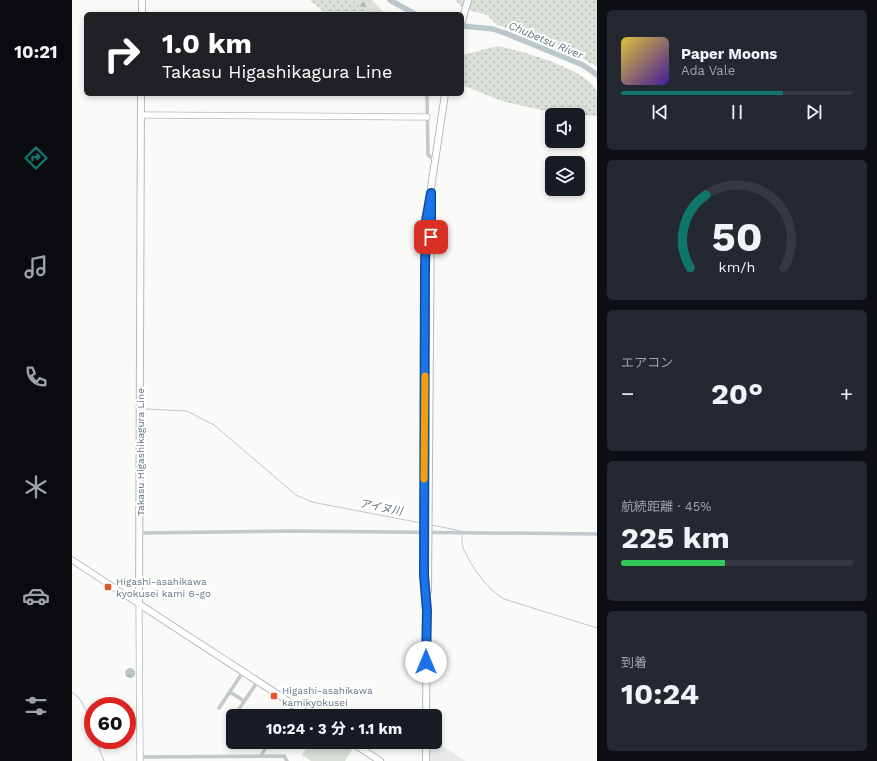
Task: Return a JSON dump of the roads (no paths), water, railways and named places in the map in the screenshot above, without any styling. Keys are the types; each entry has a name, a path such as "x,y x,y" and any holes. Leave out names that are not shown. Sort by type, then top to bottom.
{"main road":[{"path":"142,0 142,12"},
{"path":"464,14 468,0"},
{"name":"Takasu Higashikagura Line","path":"139,604 141,96"},
{"path":"426,709 427,611 430,575 427,527 431,193 445,96"},
{"path":"139,604 300,709"},
{"path":"362,749 380,761"},
{"path":"426,749 426,761"}],"street":[{"path":"427,96 428,156 435,160"},
{"path":"141,115 427,117"},
{"path":"140,533 427,527 462,534 597,534"},
{"path":"72,560 139,604 140,759 284,756 287,761"},
{"path":"219,708 244,672"},
{"path":"238,709 258,681"},
{"path":"230,692 244,701"},
{"path":"291,709 294,705"},
{"path":"261,756 265,749"}],"water":[{"path":"128,668 132,668 134,669 134,677 128,678 125,675 125,671"}],"waterway":[{"name":"Chubetsu River","path":"390,0 411,12"},
{"name":"Chubetsu River","path":"464,26 493,29 505,33 583,65 597,75"},
{"name":"アイヌ川","path":"146,409 187,411 214,425 296,495 312,502 421,523"},
{"name":"アイヌ川","path":"432,525 461,531"},
{"name":"アイヌ川","path":"462,535 463,548 472,564 486,584 498,595 504,599 597,628"},
{"path":"72,692 84,706"},
{"path":"99,749 104,761"}],"place":[{"name":"Higashi-asahikawa kyokusei kami 6-go","path":"108,587"},
{"name":"Higashi-asahikawa kamikyokusei","path":"274,696"}]}
